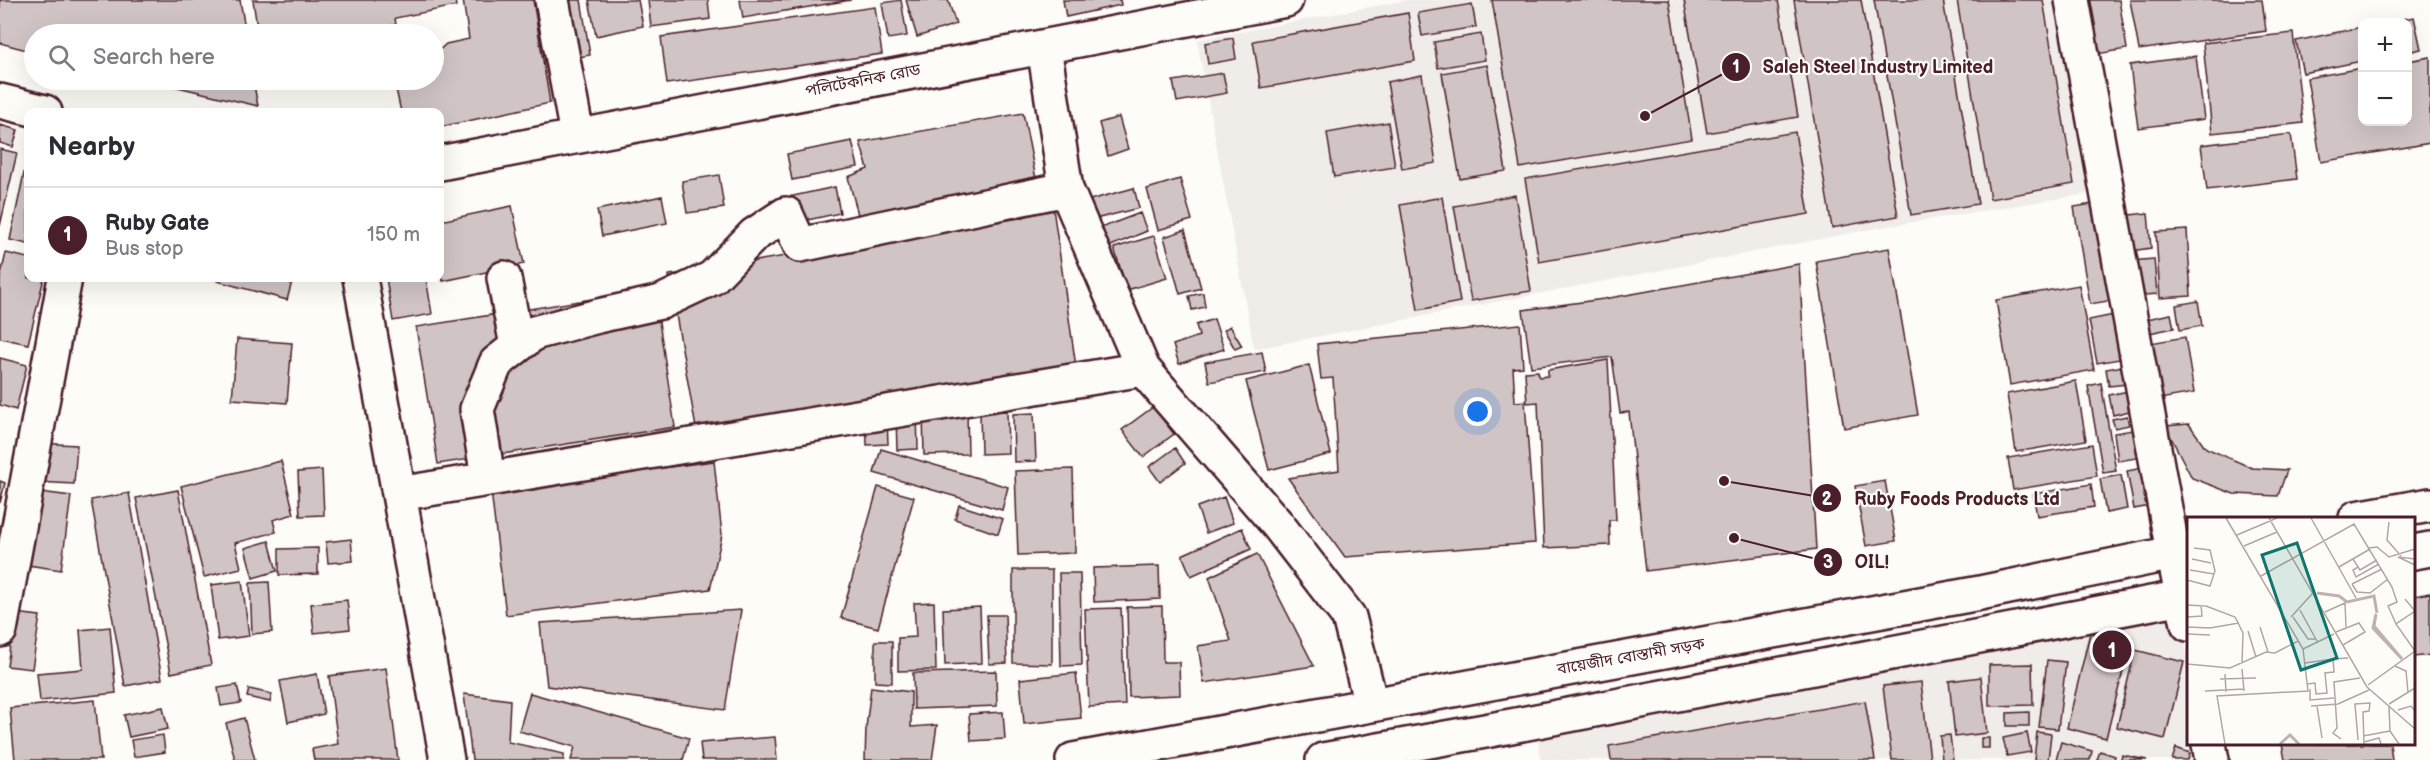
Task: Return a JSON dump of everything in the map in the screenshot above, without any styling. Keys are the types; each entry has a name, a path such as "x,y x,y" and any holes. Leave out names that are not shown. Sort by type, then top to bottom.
{"street":[{"path":"552,0 577,135"},
{"name":"পলিটেকনিক রোড","path":"444,162 1286,0"},
{"path":"1323,760 2187,606 2181,551 2072,0"},
{"path":"1044,47 1066,189 1143,369 1278,525 1349,617 1371,704"},
{"path":"0,101 29,108"},
{"path":"488,478 477,409 496,363 534,333 661,302 712,278 754,235 786,214 800,246 1066,189"},
{"path":"504,278 517,346"},
{"path":"0,630 64,282"},
{"path":"361,282 447,760"},
{"path":"399,494 1143,369"},
{"path":"2367,517 2430,505"},
{"path":"2415,552 2430,549"},
{"name":"বায়েজীদ বোস্তামী সড়ক","path":"1073,760 1980,593 2181,551"},
{"path":"2209,745 2212,760"}],"shaded area":[{"path":"1407,0 2058,0 2091,193 1877,228 1254,349 1197,40"},
{"path":"2181,614 2187,654 2187,745 2201,745 2204,760 1541,760 1535,722"}],"building":[{"path":"0,0 240,0 244,24 24,24 24,49 0,43"},
{"path":"253,0 455,0 456,6 395,18 396,24 257,24"},
{"path":"463,0 533,0 550,103 444,126 444,108 400,108 396,90 444,90 444,46 469,39"},
{"path":"560,0 581,0 590,55 569,59"},
{"path":"589,0 638,0 643,26 596,36"},
{"path":"648,0 708,0 710,19 651,27"},
{"path":"740,0 851,0 743,18"},
{"path":"901,0 907,36 888,39 882,3"},
{"path":"906,0 948,0 956,24 917,37"},
{"path":"1063,0 1120,0 1121,5 1066,17"},
{"path":"1492,0 1669,0 1692,139 1520,168"},
{"path":"1684,0 1778,0 1798,117 1707,133"},
{"path":"1794,0 1861,0 1898,216 1832,228"},
{"path":"1874,0 1943,0 1978,204 1911,215"},
{"path":"1957,0 2043,0 2074,184 1990,199"},
{"path":"2089,0 2119,0 2127,49 2097,54"},
{"path":"2130,0 2262,0 2266,31 2139,50"},
{"path":"1472,4 1476,27 1422,36 1418,13"},
{"path":"875,7 882,54 667,84 661,37"},
{"path":"1408,13 1415,61 1261,88 1253,41"},
{"path":"2414,17 2421,49 2412,51 2412,18 2408,18"},
{"path":"2358,28 2358,62 2303,73 2296,41"},
{"path":"2293,33 2303,123 2212,133 2203,43"},
{"path":"1481,34 1485,60 1438,68 1434,42"},
{"path":"1233,38 1236,59 1208,64 1205,43"},
{"path":"2196,56 2204,119 2138,128 2130,65"},
{"path":"2430,57 2430,143 2321,162 2307,78 2358,69 2358,126 2412,126 2412,60"},
{"path":"1487,65 1506,171 1460,179 1442,73"},
{"path":"1223,73 1227,93 1177,102 1173,81"},
{"path":"1422,75 1436,163 1402,169 1387,82"},
{"path":"190,90 255,90 258,106"},
{"path":"1023,113 1037,184 860,222 848,177 868,169 860,142"},
{"path":"1119,117 1128,149 1108,156 1099,123"},
{"path":"1388,122 1395,167 1334,177 1327,133"},
{"path":"0,125 18,130 13,147 0,143"},
{"path":"1795,132 1809,214 1539,262 1525,179"},
{"path":"2291,134 2297,179 2207,190 2201,145"},
{"path":"852,141 858,167 792,180 787,154"},
{"path":"0,149 17,153 0,226"},
{"path":"24,173 24,243 10,240"},
{"path":"719,175 724,208 687,213 682,181"},
{"path":"1180,179 1192,220 1158,230 1147,189"},
{"path":"835,187 840,213 775,227 770,201"},
{"path":"1134,188 1139,208 1091,220 1086,201"},
{"path":"1515,195 1531,291 1471,301 1454,206"},
{"path":"662,196 667,223 602,236 597,210"},
{"path":"1442,197 1460,302 1418,310 1400,205"},
{"path":"2104,202 2120,299 2090,304 2074,207"},
{"path":"512,206 524,264 444,281 444,220"},
{"path":"1053,208 1076,367 696,428 669,275 1020,218"},
{"path":"1140,213 1147,231 1106,248 1098,229"},
{"path":"2148,213 2151,248 2124,252 2120,216"},
{"path":"1185,230 1201,288 1180,294 1164,237"},
{"path":"2187,230 2191,296 2160,298 2156,232"},
{"path":"1154,236 1167,278 1127,290 1114,248"},
{"path":"1889,248 1918,415 1844,428 1816,261"},
{"path":"6,253 24,257 24,282 43,282 28,344 0,338 0,279"},
{"path":"2154,259 2157,294 2133,296 2129,261"},
{"path":"1799,264 1816,549 1646,571 1629,412 1620,413 1612,357 1531,367 1523,310 1604,299"},
{"path":"221,282 292,282 287,300"},
{"path":"387,282 427,282 432,314 393,321"},
{"path":"2079,285 2094,370 2010,385 1996,300"},
{"path":"654,289 675,427 438,464 416,327"},
{"path":"1203,293 1205,307 1192,310 1189,296"},
{"path":"2198,301 2202,326 2180,330 2176,305"},
{"path":"2124,313 2131,357 2097,363 2089,320"},
{"path":"2171,314 2174,328 2144,334 2142,320"},
{"path":"1214,319 1224,349 1179,364 1173,345 1199,336 1196,325"},
{"path":"1520,324 1523,367 1513,368 1515,402 1525,401 1535,543 1345,557 1288,478 1339,470 1333,378 1321,379 1317,344"},
{"path":"1230,326 1242,346 1235,349 1224,330"},
{"path":"2185,337 2194,393 2160,399 2150,343"},
{"path":"237,339 292,343 287,403 232,399"},
{"path":"1262,352 1266,372 1209,382 1205,362"},
{"path":"0,358 27,365 16,410 0,405"},
{"path":"1608,360 1616,520 1609,520 1610,545 1544,548 1538,402 1527,403 1525,372 1538,371 1539,377 1548,376 1548,370"},
{"path":"2134,364 2137,383 2109,386 2106,369"},
{"path":"1309,365 1331,454 1269,470 1246,381"},
{"path":"2076,381 2086,440 2016,452 2007,394"},
{"path":"2101,383 2116,471 2103,473 2088,386"},
{"path":"2138,389 2142,408 2113,415 2109,395"},
{"path":"1153,407 1174,434 1143,457 1122,430"},
{"path":"1007,411 1008,453 981,454 980,412"},
{"path":"967,412 968,454 924,455 923,413"},
{"path":"917,413 918,449 897,450 896,414"},
{"path":"1034,413 1036,461 1014,462 1013,414"},
{"path":"2127,416 2129,425 2115,428 2112,419"},
{"path":"887,420 888,444 867,445 866,421"},
{"path":"2189,424 2206,448 2252,468 2287,470 2278,496 2234,494 2192,478 2165,426"},
{"path":"2139,429 2143,457 2118,461 2114,433"},
{"path":"38,443 77,445 74,484 36,482"},
{"path":"2092,444 2097,476 2013,490 2008,458"},
{"path":"1175,448 1185,463 1160,482 1149,467"},
{"path":"881,449 1008,487 1002,510 874,473"},
{"path":"281,461 294,514 273,520 276,532 235,543 241,568 204,577 181,486"},
{"path":"714,461 722,535 710,589 506,615 491,491"},
{"path":"2143,468 2150,506 2134,509 2127,471"},
{"path":"1073,469 1075,553 1018,555 1015,471"},
{"path":"322,470 324,515 300,516 298,472"},
{"path":"2121,475 2127,509 2106,513 2100,479"},
{"path":"0,481 5,483 0,503"},
{"path":"1885,481 1896,541 1866,546 1855,486"},
{"path":"2091,484 2094,507 2037,516 2033,494"},
{"path":"878,487 914,497 878,628 841,618"},
{"path":"178,490 211,665 171,673 136,498"},
{"path":"32,491 71,496 61,570 21,564"},
{"path":"129,493 162,679 125,686 91,500"},
{"path":"1224,497 1233,523 1206,533 1197,507"},
{"path":"959,505 1003,519 998,534 955,519"},
{"path":"1242,528 1251,549 1191,576 1182,555"},
{"path":"351,539 353,561 328,563 326,542"},
{"path":"269,541 277,571 253,578 245,548"},
{"path":"318,548 318,574 279,575 279,549"},
{"path":"1257,554 1314,666 1204,683 1198,646 1231,641 1209,577"},
{"path":"1159,566 1160,599 1094,602 1093,568"},
{"path":"1013,570 1052,570 1052,664 1013,663"},
{"path":"1059,573 1080,573 1082,665 1061,666"},
{"path":"242,581 249,636 218,640 211,585"},
{"path":"269,582 272,632 252,634 250,583"},
{"path":"2430,593 2430,655 2415,657 2415,596"},
{"path":"347,600 350,629 314,633 311,604"},
{"path":"934,602 936,670 898,671 898,638 916,637 914,603"},
{"path":"1162,606 1163,662 1179,662 1180,695 1129,697 1127,607"},
{"path":"980,607 982,663 945,665 943,609"},
{"path":"1121,608 1125,705 1089,707 1085,609"},
{"path":"741,610 725,710 547,686 540,623"},
{"path":"15,613 40,616 32,669 7,666"},
{"path":"987,615 1005,615 1007,663 989,664"},
{"path":"110,627 116,693 40,701 37,673 83,669 80,630"},
{"path":"2090,633 2130,643 2106,738 2067,728"},
{"path":"875,641 892,641 892,683 875,682"},
{"path":"2135,650 2184,662 2165,739 2117,727"},
{"path":"2047,660 2066,662 2058,729 2039,727"},
{"path":"2032,664 2033,705 1989,706 1989,665"},
{"path":"386,668 398,760 314,760 312,749 338,744 329,676"},
{"path":"996,671 997,706 914,709 913,673"},
{"path":"1076,673 1081,718 1024,724 1020,679"},
{"path":"317,674 324,714 288,722 280,681"},
{"path":"1981,677 1987,733 1955,737 1949,681"},
{"path":"1921,682 1930,760 1892,760 1883,686"},
{"path":"237,685 241,703 221,706 218,688"},
{"path":"871,687 911,692 911,727 937,725 932,760 865,760"},
{"path":"249,689 272,694 270,702 247,697"},
{"path":"530,693 689,738 683,760 571,760 575,747 519,731"},
{"path":"464,694 510,700 508,742 564,754 564,760 472,760"},
{"path":"95,700 101,760 15,760 10,708"},
{"path":"1865,701 1875,760 1611,760 1609,746"},
{"path":"163,707 168,729 129,737 124,715"},
{"path":"1003,712 1005,739 971,741 969,714"},
{"path":"2029,712 2029,726 2007,726 2007,713"},
{"path":"244,718 255,760 235,760 226,723"},
{"path":"2037,732 2051,734 2048,760 2034,760"},
{"path":"2027,733 2031,752 2007,756 2003,738"},
{"path":"163,735 165,752 134,757 131,740"},
{"path":"1950,735 1953,760 1942,760 1940,736"},
{"path":"775,737 777,760 702,760 700,743"},
{"path":"1981,738 1989,738 1989,748 1981,748"},
{"path":"2061,742 2092,751 2090,760 2056,760"},
{"path":"2282,745 2390,745 2392,760 2285,760"},
{"path":"2176,748 2190,753 2188,760 2172,760"},
{"path":"2100,751 2115,756 2114,760 2097,760"},
{"path":"2122,755 2147,760 2121,760"}],"place":[{"name":"Saleh Steel Industry Limited","path":"1645,116"},
{"name":"Ruby Foods Products Ltd","path":"1724,481"},
{"name":"OIL!","path":"1734,538"},
{"name":"Ruby Gate","path":"2112,650"}]}
